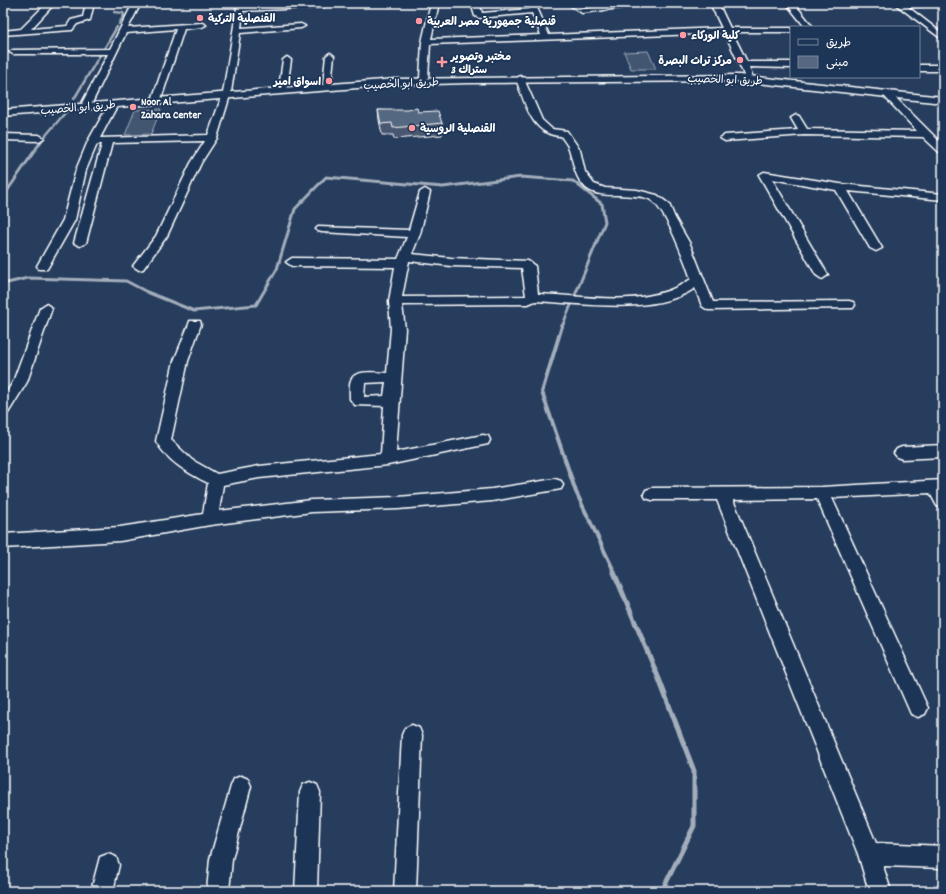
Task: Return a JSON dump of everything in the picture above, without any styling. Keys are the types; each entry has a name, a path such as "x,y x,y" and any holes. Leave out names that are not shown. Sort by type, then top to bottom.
{"main road":[{"name":"طريق ابو الخصيب","path":"3,112 158,97 227,94 327,84 424,78 748,75 943,95"},
{"name":"طريق ابو الخصيب","path":"3,112 414,81 572,77 739,78 943,100"}],"street":[{"path":"23,32 51,3"},
{"path":"3,33 70,28 74,22 87,18 90,3"},
{"path":"87,103 137,3"},
{"path":"424,78 426,42 434,3"},
{"path":"475,3 480,16 532,7 546,38"},
{"path":"570,3 582,11 642,3"},
{"path":"714,3 748,75"},
{"path":"790,3 808,26"},
{"path":"899,4 931,3"},
{"path":"899,4 943,38"},
{"path":"139,266 161,236 196,163 212,138 227,94 240,9 324,5"},
{"path":"124,31 202,25"},
{"path":"158,97 181,26"},
{"path":"237,31 301,26"},
{"path":"426,42 728,30 790,30"},
{"path":"920,31 934,31"},
{"path":"13,52 114,51"},
{"path":"327,84 330,56"},
{"path":"283,88 287,60"},
{"path":"744,64 790,65"},
{"path":"920,68 943,68"},
{"path":"520,79 536,116 544,127 550,132 564,133 570,141 575,150 580,172 590,186 603,191 637,193 653,197 665,206 669,218 684,244 708,306 849,305"},
{"path":"888,95 943,150"},
{"path":"43,266 69,220 81,170 92,141 113,104"},
{"path":"796,118 804,132"},
{"path":"725,138 804,132 926,134"},
{"path":"3,137 39,138"},
{"path":"92,141 212,138"},
{"path":"80,243 98,172 108,140"},
{"path":"822,275 764,175 840,187 943,197"},
{"path":"840,187 876,248"},
{"path":"388,459 391,401 398,329 395,301 404,260 414,234 425,192"},
{"path":"322,230 414,234"},
{"path":"292,262 404,260 524,264 530,266 532,297"},
{"path":"395,301 528,300 532,297 628,302 650,300 682,291 698,280"},
{"path":"3,409 20,382 46,308"},
{"path":"195,324 182,361 163,441 167,448 198,472 216,480 259,472 388,459 483,440"},
{"path":"391,401 360,402 357,399 358,380 361,378 393,377"},
{"path":"902,453 943,451"},
{"path":"210,519 216,480"},
{"path":"3,542 120,534 210,519 312,506 398,503 492,495 555,485"},
{"path":"652,494 822,493 939,487 943,502"},
{"path":"722,493 869,854 880,891"},
{"path":"822,493 918,708"},
{"path":"405,891 412,735"},
{"path":"218,891 221,859 241,786"},
{"path":"306,891 310,792"},
{"path":"869,854 943,858"},
{"path":"102,891 108,865"}],"shaded area":[{"path":"648,51 656,69 631,69 624,52"},
{"path":"161,109 151,134 125,135 135,110"}],"building":[{"path":"417,108 418,112 438,111 442,123 393,128 392,123 381,124 378,110 408,110"}],"waterway":[{"path":"114,12 123,13 124,15 119,24"},
{"path":"104,49 117,27"},
{"path":"74,99 100,55"},
{"path":"41,141 65,113"},
{"path":"3,197 42,140"},
{"path":"3,284 28,278 126,281 147,292 194,311 256,305 277,269 295,209 326,177 443,187 521,177 573,181 602,204 605,222 562,327"},
{"path":"562,326 542,392 576,492 614,571"},
{"path":"613,570 659,679 694,771 694,826 662,891"}],"place":[{"name":"القنصلية التركية","path":"200,18"},
{"name":"قنصلية جمهورية مصر العربية","path":"419,21"},
{"name":"كلية الوركاء","path":"683,35"},
{"name":"مركز تراث البصرة","path":"740,60"},
{"name":"مختبر وتصوير ستراك 3","path":"442,62"},
{"name":"اسواق امير","path":"329,81"},
{"name":"Noor Al Zahara Center","path":"133,107"},
{"name":"القنصلية الروسية","path":"412,128"}]}
